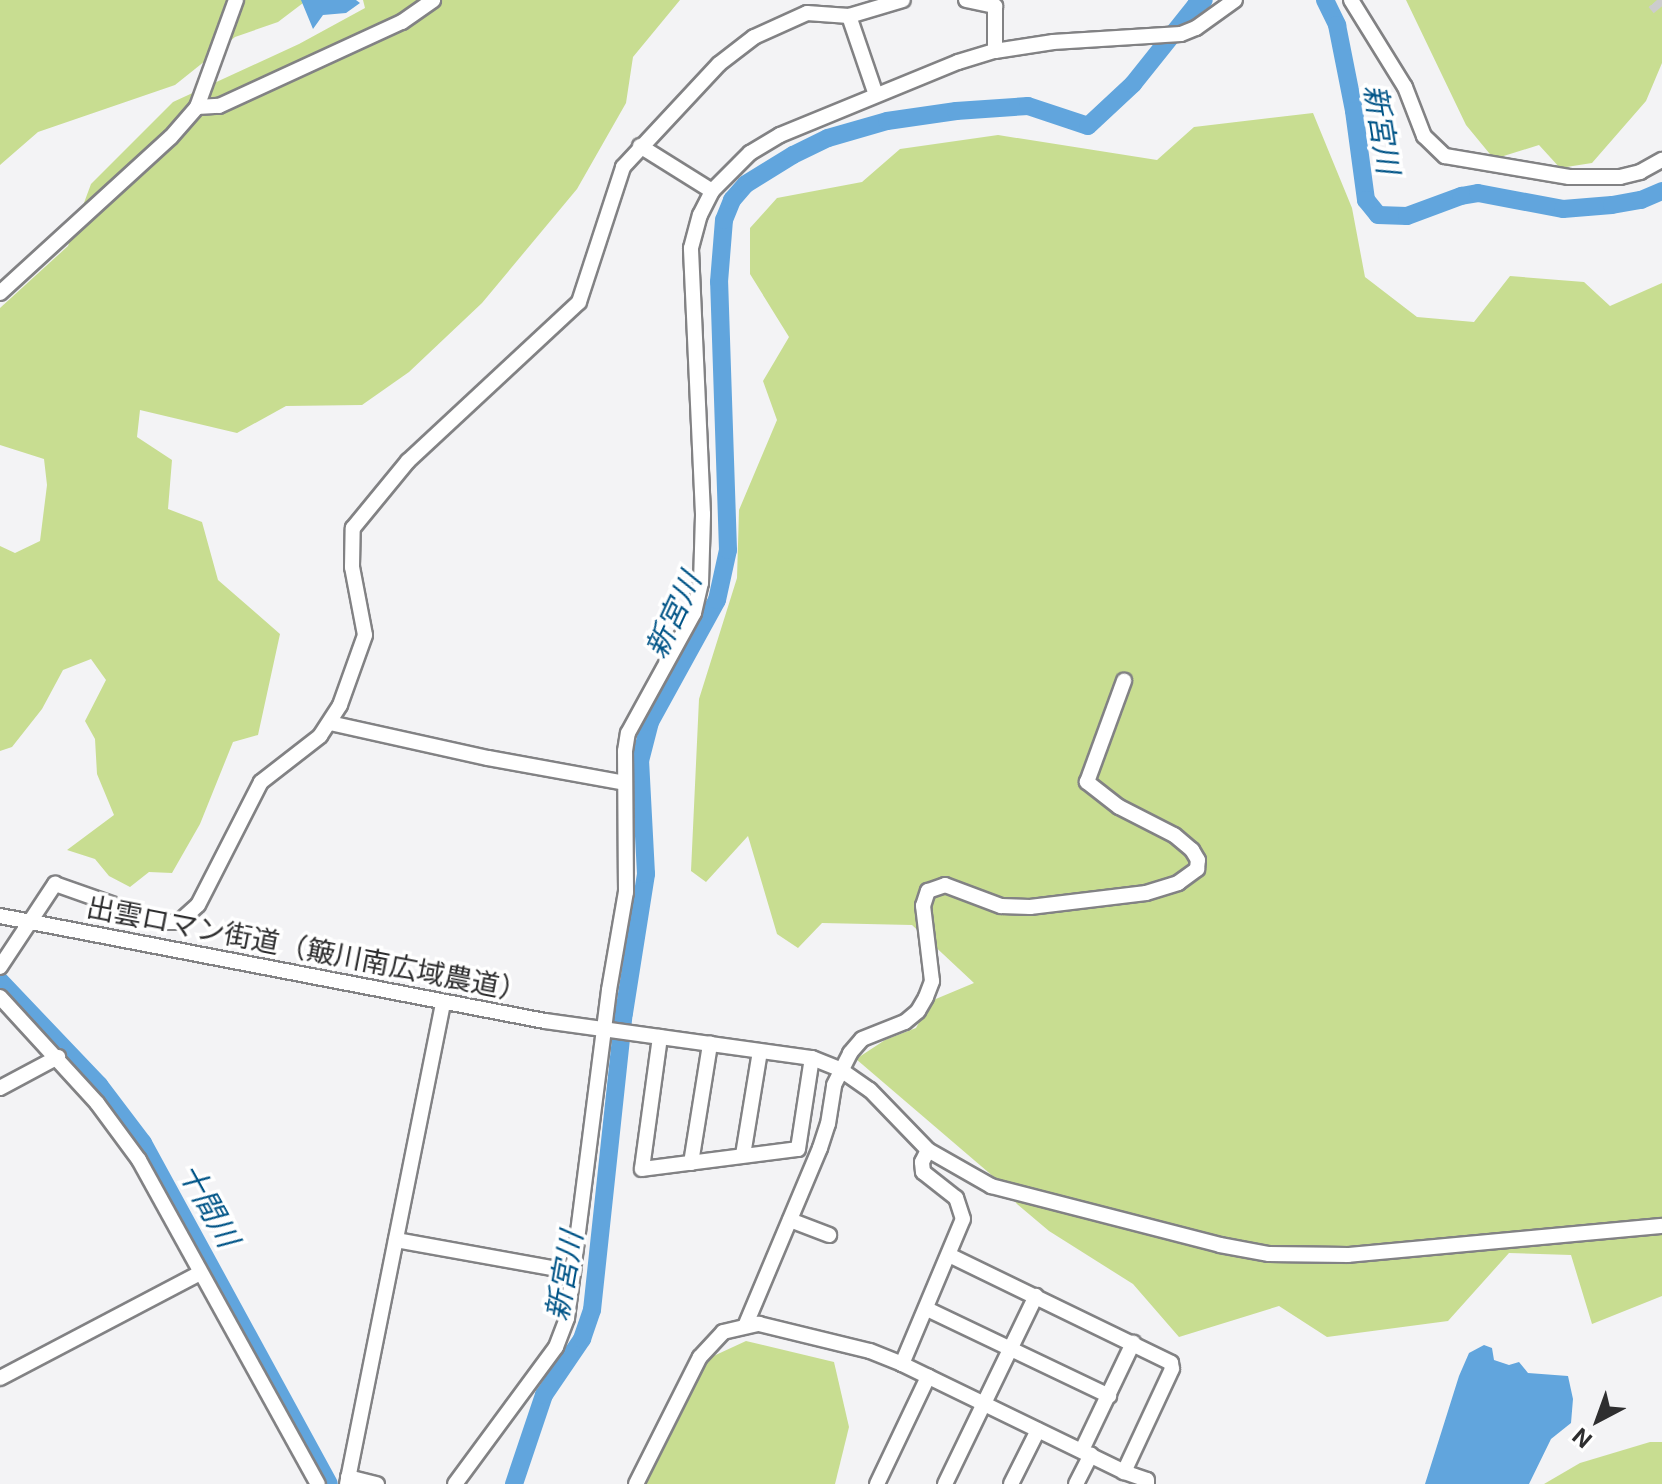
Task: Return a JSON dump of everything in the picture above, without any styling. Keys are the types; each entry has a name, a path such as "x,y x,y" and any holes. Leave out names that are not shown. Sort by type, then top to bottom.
{"street":[{"path":"0,293 171,137 197,107 236,0"},
{"path":"197,107 219,106 402,22 433,0"},
{"path":"0,967 55,884 163,922 179,922 198,905 261,782 330,723 365,635 355,592 353,528 408,461 579,302 623,167 719,64 754,37 807,13 849,16 903,0"},
{"path":"966,0 995,6 995,51"},
{"path":"455,1484 556,1347 567,1318 610,1030 626,892 628,733 694,613 701,583 703,514 691,248 700,215 712,191 750,153 780,135 995,51 1053,42 1181,34 1235,0"},
{"path":"1351,0 1405,87 1424,136 1445,156 1569,177 1620,177 1640,172 1662,160"},
{"path":"849,16 876,95"},
{"path":"640,146 712,191"},
{"path":"746,1324 828,1124 834,1085 841,1070 862,1039 905,1022 918,1011 926,997 932,981 923,906 928,891 936,886 960,888 1001,906 1030,907 1116,900 1146,893 1194,874 1198,860 1192,850 1174,835 1119,807 1087,782 1124,681"},
{"path":"330,723 488,758 625,783"},
{"name":"出雲ロマン街道（簸川南広域農道）","path":"0,916 443,1003 660,1037"},
{"path":"0,997 58,1057 139,1160 318,1484"},
{"path":"377,1484 347,1481 443,1003"},
{"path":"812,1058 798,1149 642,1169 660,1037 812,1058 841,1070 870,1090 928,1150 991,1186 1026,1198 1269,1254 1348,1255 1662,1226"},
{"path":"691,1163 710,1044"},
{"path":"743,1155 760,1051"},
{"path":"0,1088 58,1057"},
{"path":"902,1364 963,1219 956,1198 923,1172 922,1162 928,1150"},
{"path":"790,1220 829,1235"},
{"path":"396,1240 573,1272"},
{"path":"949,1255 1166,1358 1172,1369 1124,1472"},
{"path":"0,1378 200,1273"},
{"path":"945,1484 1036,1296"},
{"path":"927,1309 1109,1396"},
{"path":"636,1484 700,1357 723,1332 746,1324 759,1324 870,1351 1124,1472 1147,1480 1147,1484"},
{"path":"1076,1484 1086,1452 1133,1343"},
{"path":"877,1484 928,1377"},
{"path":"1011,1484 1038,1430"}],"green space":[{"path":"0,0 307,0 278,22 235,37 175,85 38,132 0,165"},
{"path":"363,0 680,0 633,57 626,103 577,189 482,303 409,372 362,405 286,406 237,433 140,410 137,437 172,460 168,509 202,522 218,580 280,634 258,735 233,742 200,824 172,873 149,872 130,887 109,876 95,859 67,850 114,815 97,774 95,739 85,721 106,680 91,659 63,670 42,709 12,747 0,751 0,546 15,553 40,541 47,485 44,459 0,445 0,308 68,246 91,184 173,102 299,44 365,8"},
{"path":"1406,0 1662,0 1662,63 1646,101 1592,163 1560,168 1539,145 1494,159 1466,125"},
{"path":"1313,113 1352,208 1365,277 1417,317 1474,322 1510,276 1584,282 1610,306 1662,283 1662,1296 1592,1324 1571,1255 1509,1253 1448,1321 1327,1337 1279,1306 1179,1337 1133,1284 1049,1231 1017,1204 995,1178 856,1059 885,1040 916,1028 931,1001 974,983 912,925 822,923 798,948 777,934 748,836 706,882 691,871 699,699 737,578 739,510 777,420 763,381 789,337 750,274 750,228 777,198 862,182 900,149 998,135 1157,160 1194,127"},
{"path":"746,1341 834,1362 849,1427 835,1484 644,1484 707,1359"},
{"path":"1650,1442 1662,1442 1662,1484 1544,1484 1580,1463"}],"water":[{"path":"301,0 356,0 360,3 346,13 323,15 313,29"},
{"path":"1484,1345 1492,1348 1494,1360 1509,1365 1519,1362 1528,1373 1568,1376 1573,1399 1571,1423 1551,1439 1529,1484 1425,1484 1459,1376 1469,1353"}],"waterway":[{"name":"新宮川","path":"514,1484 544,1395 582,1339 592,1310 624,1013 646,874 640,761 650,722 717,600 728,550 719,282 724,220 732,200 746,184 793,155 828,138 887,121 956,111 1028,106 1088,126 1133,84 1196,5 1204,0"},
{"name":"新宮川","path":"1325,0 1337,25 1354,111 1366,200 1378,215 1407,216 1478,193 1563,209 1641,200 1662,191"},
{"name":"十間川","path":"0,981 99,1085 143,1143 329,1484"}],"tunnel":[{"path":"1657,0 1662,6"}]}
